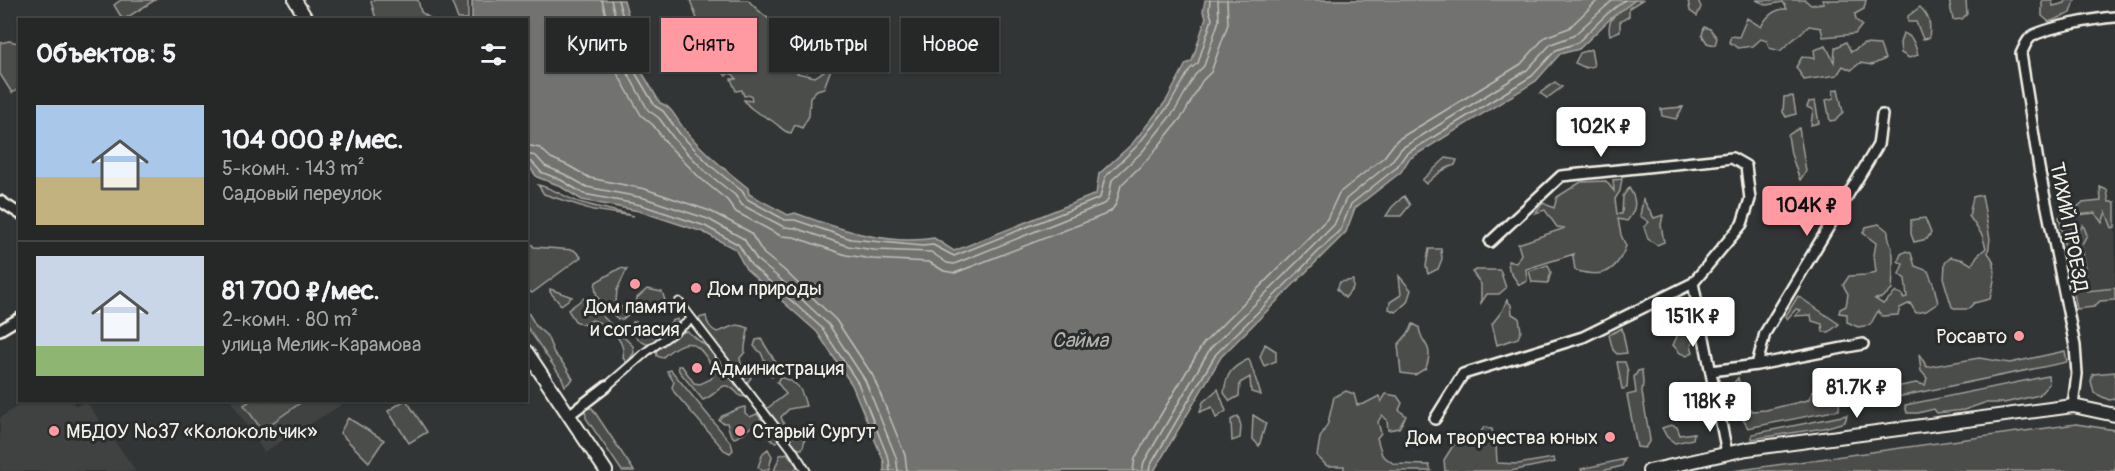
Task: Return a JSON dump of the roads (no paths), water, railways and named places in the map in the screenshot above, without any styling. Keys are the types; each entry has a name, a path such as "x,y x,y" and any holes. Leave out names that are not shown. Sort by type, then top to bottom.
{"main road":[{"path":"295,0 306,18"},
{"path":"528,354 606,471"},
{"path":"1649,471 1728,453 1806,440 2073,406 2115,415"}],"street":[{"name":"ТИХИЙ ПРОЕЗД","path":"2073,406 2077,374 2076,346 2039,168 2022,54 2028,39 2039,32 2115,17"},
{"path":"1757,365 1765,333 1878,145 1882,115"},
{"path":"1435,419 1463,374 1583,337 1693,283 1742,224 1750,199 1746,166 1732,158 1561,176 1490,242"},
{"path":"0,201 18,213"},
{"path":"1693,283 1728,453"},
{"path":"679,302 806,471"},
{"path":"0,330 18,319"},
{"path":"569,415 646,352 692,319"},
{"path":"1711,371 1757,365 1863,344"}],"water":[{"name":"Сайма","path":"472,0 624,0 629,18 546,18 546,72 642,72 660,103 671,110 685,130 707,153 748,188 749,194 788,215 795,213 846,230 881,238 916,240 934,238 954,251 1096,194 1099,174 1132,144 1166,101 1186,64 1192,61 1206,17 1203,12 1205,0 1635,0 1610,19 1579,49 1560,54 1536,81 1409,159 1401,172 1355,208 1346,232 1221,357 1154,471 884,471 884,462 852,385 817,332 746,269 735,249 703,232 639,211 582,200 558,185 537,177 528,165 528,18 472,18"}],"place":[{"name":"Дом памяти и согласия","path":"635,284"},
{"name":"Дом природы","path":"696,288"},
{"name":"Росавто","path":"2019,336"},
{"name":"Администрация","path":"697,368"},
{"name":"МБДОУ №37 «Колокольчик»","path":"54,431"},
{"name":"Старый Сургут","path":"740,431"},
{"name":"Дом творчества юных","path":"1610,437"}]}
